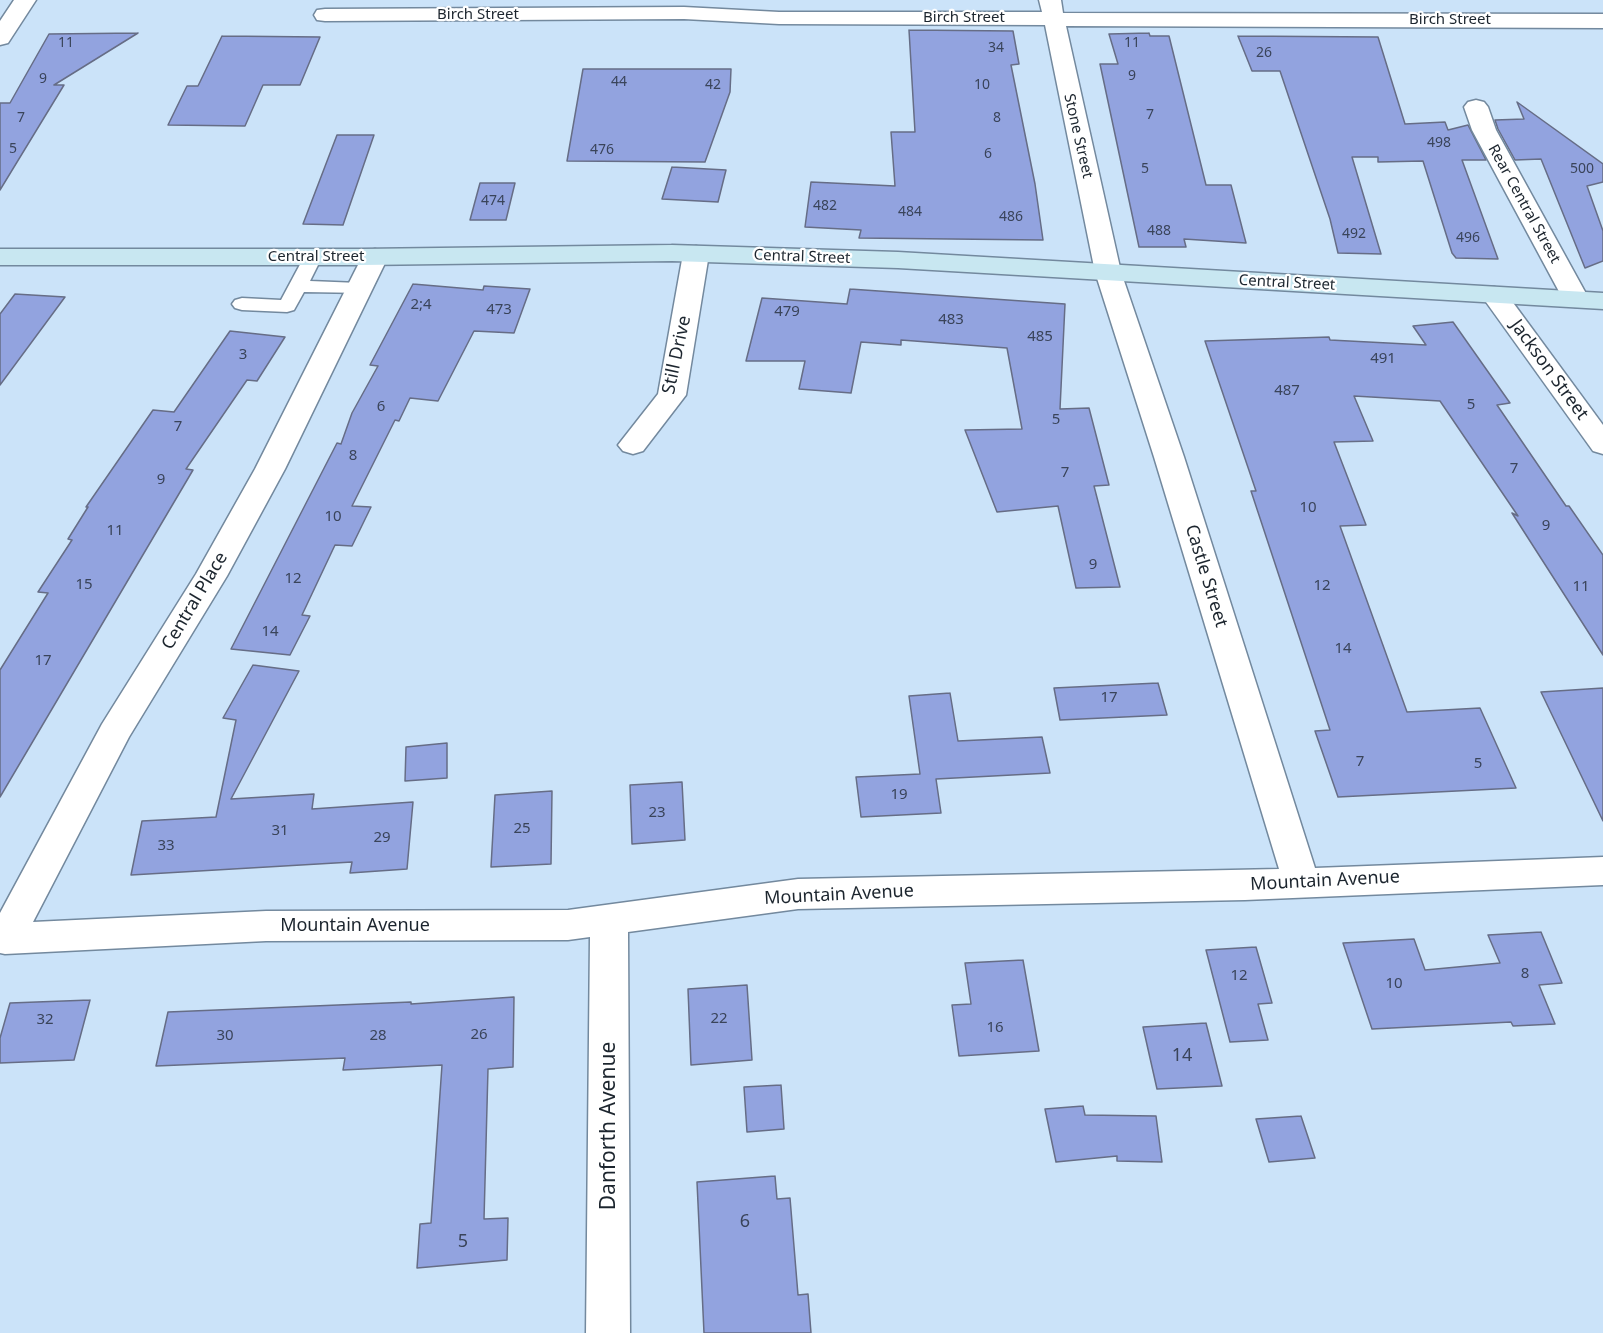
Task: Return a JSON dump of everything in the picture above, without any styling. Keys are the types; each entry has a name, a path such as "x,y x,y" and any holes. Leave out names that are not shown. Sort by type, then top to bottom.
{"main road":[{"name":"Central Street","path":"3,260 696,254 898,260 1603,301"}],"street":[{"path":"0,38 25,0"},
{"name":"Birch Street","path":"325,15 684,13 779,18 1051,9 1363,10 1603,21"},
{"name":"Stone Street","path":"1051,9 1108,272"},
{"name":"Rear Central Street","path":"1476,107 1484,130 1576,299"},
{"name":"Still Drive","path":"633,445 672,395 696,254"},
{"name":"Central Place","path":"5,939 114,733 211,576 270,469 375,257"},
{"name":"Castle Street","path":"1108,272 1169,457 1301,881"},
{"name":"Jackson Street","path":"1494,295 1603,445"},
{"name":"Mountain Avenue","path":"5,939 266,926 568,925 798,894 1245,885 1301,881 1603,871"},
{"name":"Danforth Avenue","path":"608,1333 609,920"}],"lane":[{"path":"242,304 287,306 313,257"},
{"path":"298,286 360,289"}],"building":[{"path":"909,30 1013,31 1019,64 1011,65 1035,184 1043,240 859,238 861,230 805,227 811,182 895,186 891,132 915,132"},
{"path":"138,33 54,85 64,85 0,190 0,103 10,103 49,34"},
{"path":"1149,33 1150,36 1169,36 1206,185 1231,185 1246,243 1184,239 1186,247 1139,247 1100,64 1118,64 1109,34"},
{"path":"222,36 320,37 300,85 263,85 245,126 168,125 187,86 198,86"},
{"path":"1238,36 1378,37 1405,124 1445,122 1448,130 1468,125 1486,160 1462,160 1498,259 1456,258 1452,253 1423,161 1378,162 1378,157 1352,157 1381,254 1338,253 1330,219 1280,71 1252,71"},
{"path":"583,69 731,69 730,92 705,162 567,161"},
{"path":"1517,102 1603,164 1603,182 1587,186 1603,231 1603,261 1585,268 1541,159 1515,160 1498,129 1495,120 1524,119"},
{"path":"337,135 374,135 343,225 303,224"},
{"path":"672,167 726,170 718,202 662,199"},
{"path":"480,183 515,183 506,220 470,220"},
{"path":"413,284 483,290 484,286 530,289 514,333 474,331 438,401 410,398 399,421 395,420 352,506 371,507 352,546 335,545 302,615 310,616 290,655 231,649 337,443 341,444 352,413 378,366 370,365"},
{"path":"850,289 1065,304 1060,409 1089,408 1109,485 1094,486 1120,587 1076,588 1058,506 997,512 965,430 1022,429 1007,348 901,340 901,345 861,342 851,393 799,389 805,361 746,361 762,298 847,304"},
{"path":"15,294 65,297 0,385 0,314"},
{"path":"1453,322 1510,403 1497,405 1566,506 1569,506 1603,555 1603,655 1512,513 1518,516 1440,401 1354,396 1373,441 1334,442 1366,525 1340,526 1407,712 1480,708 1516,788 1338,797 1315,731 1330,730 1251,491 1256,491 1205,341 1329,337 1330,340 1426,345 1413,326"},
{"path":"230,331 285,337 257,381 247,380 186,469 193,470 0,797 0,670 48,593 38,592 72,540 68,539 88,507 86,507 153,410 174,412"},
{"path":"253,665 299,671 231,799 314,794 312,809 413,802 407,869 350,873 352,862 131,875 142,821 216,817 236,720 223,718"},
{"path":"1158,683 1167,715 1060,720 1054,688"},
{"path":"1603,688 1603,821 1541,692"},
{"path":"950,693 958,741 1042,737 1050,773 936,779 941,813 861,817 856,777 920,774 909,696"},
{"path":"447,743 447,778 405,781 406,747"},
{"path":"682,782 685,840 632,844 630,785"},
{"path":"552,791 551,864 491,867 495,795"},
{"path":"1541,932 1562,983 1539,985 1555,1024 1513,1026 1511,1022 1372,1029 1343,943 1414,939 1425,970 1500,963 1488,935"},
{"path":"1256,947 1272,1003 1258,1004 1268,1040 1230,1042 1206,950"},
{"path":"1023,960 1039,1051 959,1056 952,1005 971,1004 965,963"},
{"path":"747,985 752,1060 691,1065 688,989"},
{"path":"514,997 513,1067 488,1069 484,1219 508,1218 507,1260 417,1268 420,1224 431,1223 442,1065 343,1070 345,1058 156,1066 168,1012 411,1002 411,1004"},
{"path":"90,1000 74,1060 0,1063 0,1038 10,1003"},
{"path":"1206,1023 1222,1086 1157,1089 1143,1027"},
{"path":"781,1085 784,1129 747,1132 744,1087"},
{"path":"1083,1106 1085,1115 1156,1116 1162,1162 1117,1161 1117,1156 1056,1162 1045,1109"},
{"path":"1301,1116 1315,1158 1269,1162 1256,1119"},
{"path":"775,1176 777,1199 790,1198 798,1295 808,1294 811,1333 704,1333 697,1182"}]}
